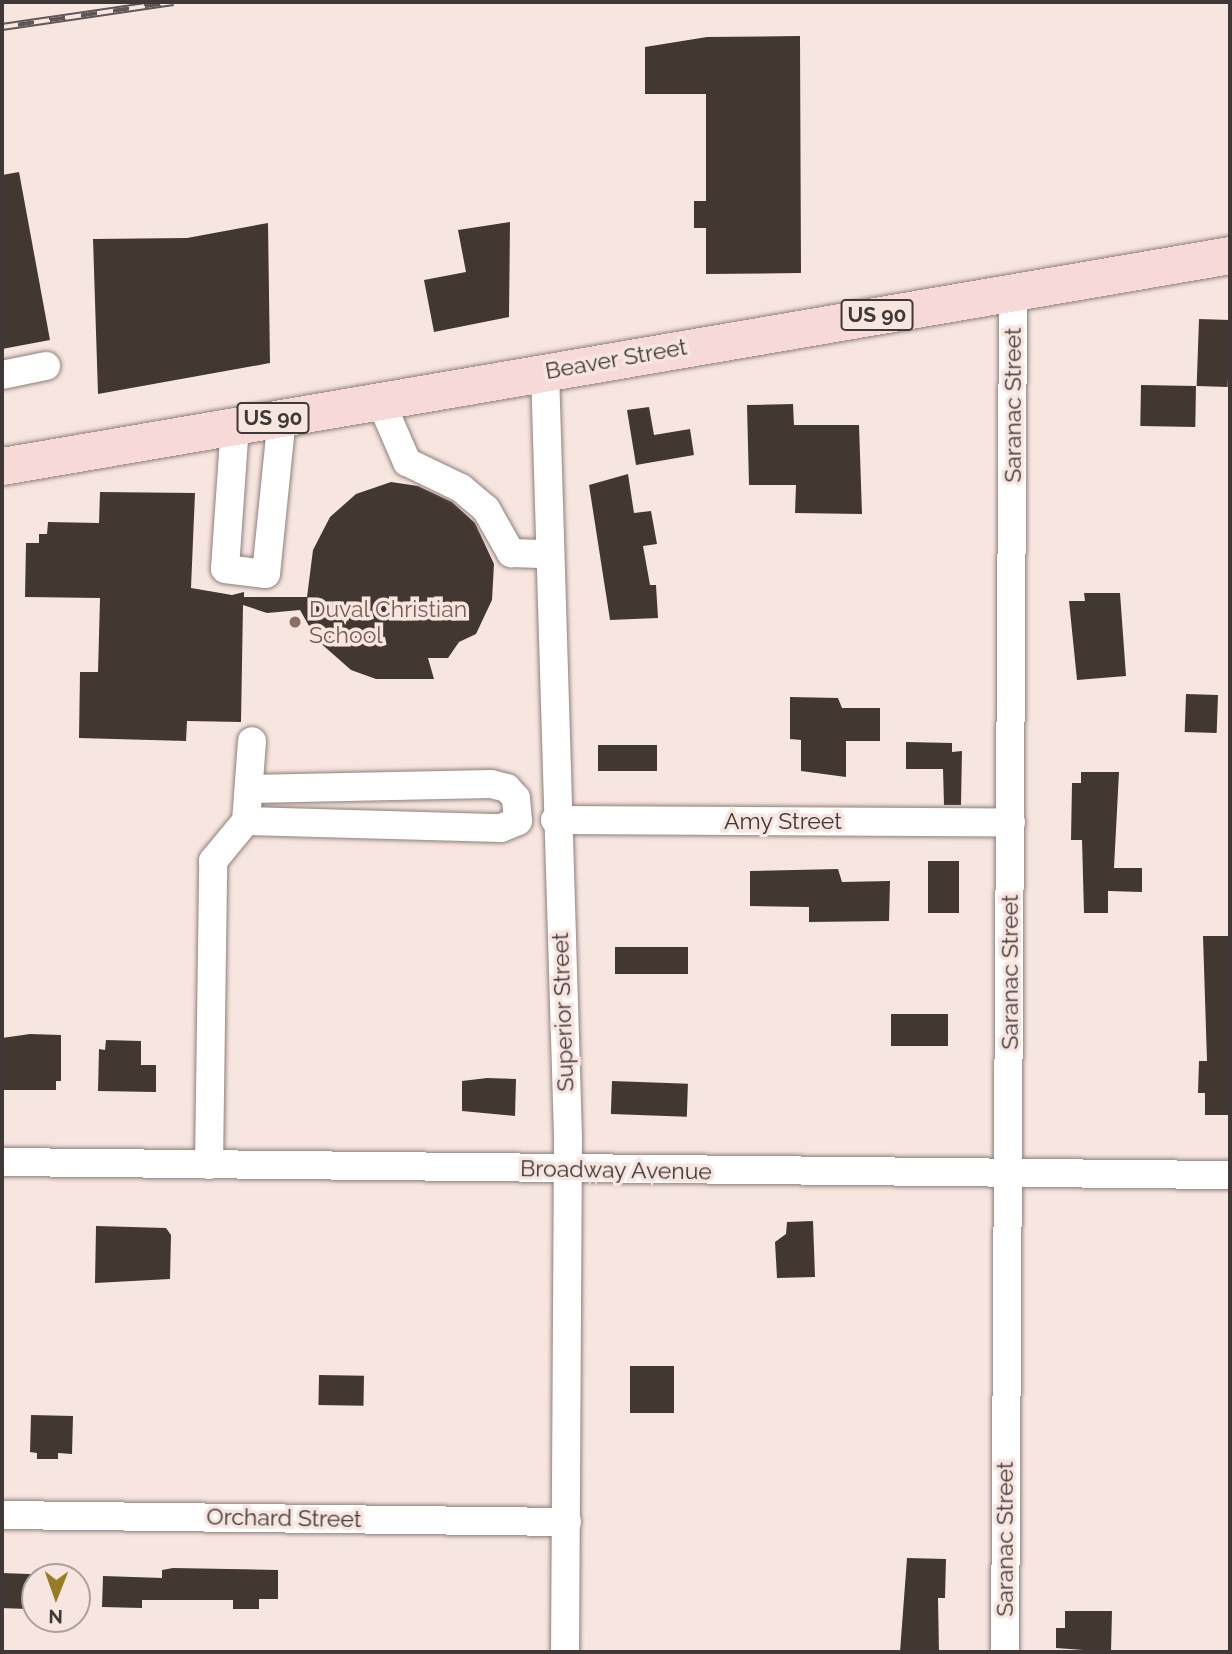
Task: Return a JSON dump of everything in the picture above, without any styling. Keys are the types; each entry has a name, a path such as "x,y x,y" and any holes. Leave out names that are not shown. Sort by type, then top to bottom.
{"main road":[{"name":"Beaver Street","path":"2,466 1230,255"}],"street":[{"name":"Saranac Street","path":"1004,1652 1013,292"},
{"path":"2,374 47,366"},
{"name":"Superior Street","path":"545,371 555,820 568,1170 565,1652"},
{"path":"380,400 407,462 461,488 486,509 511,553 550,554"},
{"path":"235,425 225,569 266,574 282,416"},
{"path":"209,1165 213,861 246,821 252,741"},
{"path":"246,821 501,828 518,821 516,798 507,788 491,784 249,789"},
{"name":"Amy Street","path":"555,820 1011,822"},
{"name":"Broadway Avenue","path":"2,1162 1230,1175"},
{"name":"Orchard Street","path":"2,1516 567,1522"}],"building":[{"path":"800,36 801,273 706,274 706,228 694,228 694,201 706,201 706,94 645,94 645,47 707,37"},
{"path":"19,172 50,340 2,349 2,175"},
{"path":"510,222 509,317 434,332 424,280 466,272 458,230"},
{"path":"268,223 270,363 98,394 93,239 187,238"},
{"path":"1199,319 1230,320 1228,387 1197,386"},
{"path":"1141,385 1196,386 1195,427 1140,426"},
{"path":"793,404 794,425 859,425 862,514 795,513 796,485 749,485 747,405"},
{"path":"649,407 654,435 690,429 694,455 636,465 627,410"},
{"path":"628,474 634,513 651,511 657,544 643,546 650,585 656,585 658,618 610,620 589,485"},
{"path":"391,482 418,486 452,502 475,523 494,564 492,600 476,634 459,642 448,658 428,658 434,679 376,679 351,670 317,640 300,610 267,613 243,605 241,722 187,721 186,741 79,738 80,672 98,672 100,598 25,597 26,543 39,543 39,534 47,534 48,522 99,523 100,492 195,493 191,588 232,595 244,592 244,597 307,597 313,550 330,517 356,494"},
{"path":"1084,593 1120,593 1126,676 1077,680 1069,601 1085,601"},
{"path":"1186,694 1218,695 1217,733 1185,732"},
{"path":"790,697 838,698 842,708 880,708 880,741 846,741 846,777 801,771 801,740 790,739"},
{"path":"906,742 952,743 952,752 962,751 961,805 944,805 943,769 906,769"},
{"path":"598,745 657,745 657,771 598,771"},
{"path":"1081,772 1119,772 1114,868 1142,868 1142,892 1108,891 1108,913 1084,913 1082,840 1071,840 1072,783 1081,783"},
{"path":"928,861 959,861 959,913 928,913"},
{"path":"838,869 842,882 890,881 889,921 809,922 809,907 750,906 750,871"},
{"path":"1203,936 1230,936 1230,1115 1205,1115 1205,1093 1198,1093 1199,1061 1207,1061"},
{"path":"615,947 688,947 688,974 615,974"},
{"path":"891,1014 948,1014 948,1046 891,1046"},
{"path":"30,1034 61,1035 61,1081 56,1081 56,1090 2,1090 2,1038"},
{"path":"106,1040 141,1041 141,1065 156,1065 156,1092 98,1091 99,1049 105,1050"},
{"path":"516,1079 515,1116 462,1111 462,1081"},
{"path":"612,1081 688,1084 687,1117 611,1114"},
{"path":"813,1221 815,1277 777,1278 775,1242 786,1234 787,1222"},
{"path":"96,1226 166,1228 171,1235 170,1279 95,1283"},
{"path":"630,1366 674,1366 674,1413 630,1413"},
{"path":"319,1375 364,1376 363,1406 318,1405"},
{"path":"31,1415 73,1416 72,1454 58,1453 58,1459 37,1459 37,1453 30,1452"},
{"path":"907,1558 946,1559 945,1598 938,1598 939,1652 900,1652"},
{"path":"162,1570 278,1570 278,1599 259,1599 259,1609 233,1609 233,1600 142,1600 142,1608 102,1607 103,1576 162,1578"},
{"path":"2,1573 21,1574 21,1609 2,1608"},
{"path":"1065,1611 1112,1611 1111,1652 1056,1648 1056,1628 1065,1628"}],"railway":[{"path":"2,27 173,2"}],"place":[{"name":"Duval Christian School","path":"295,622"}]}
